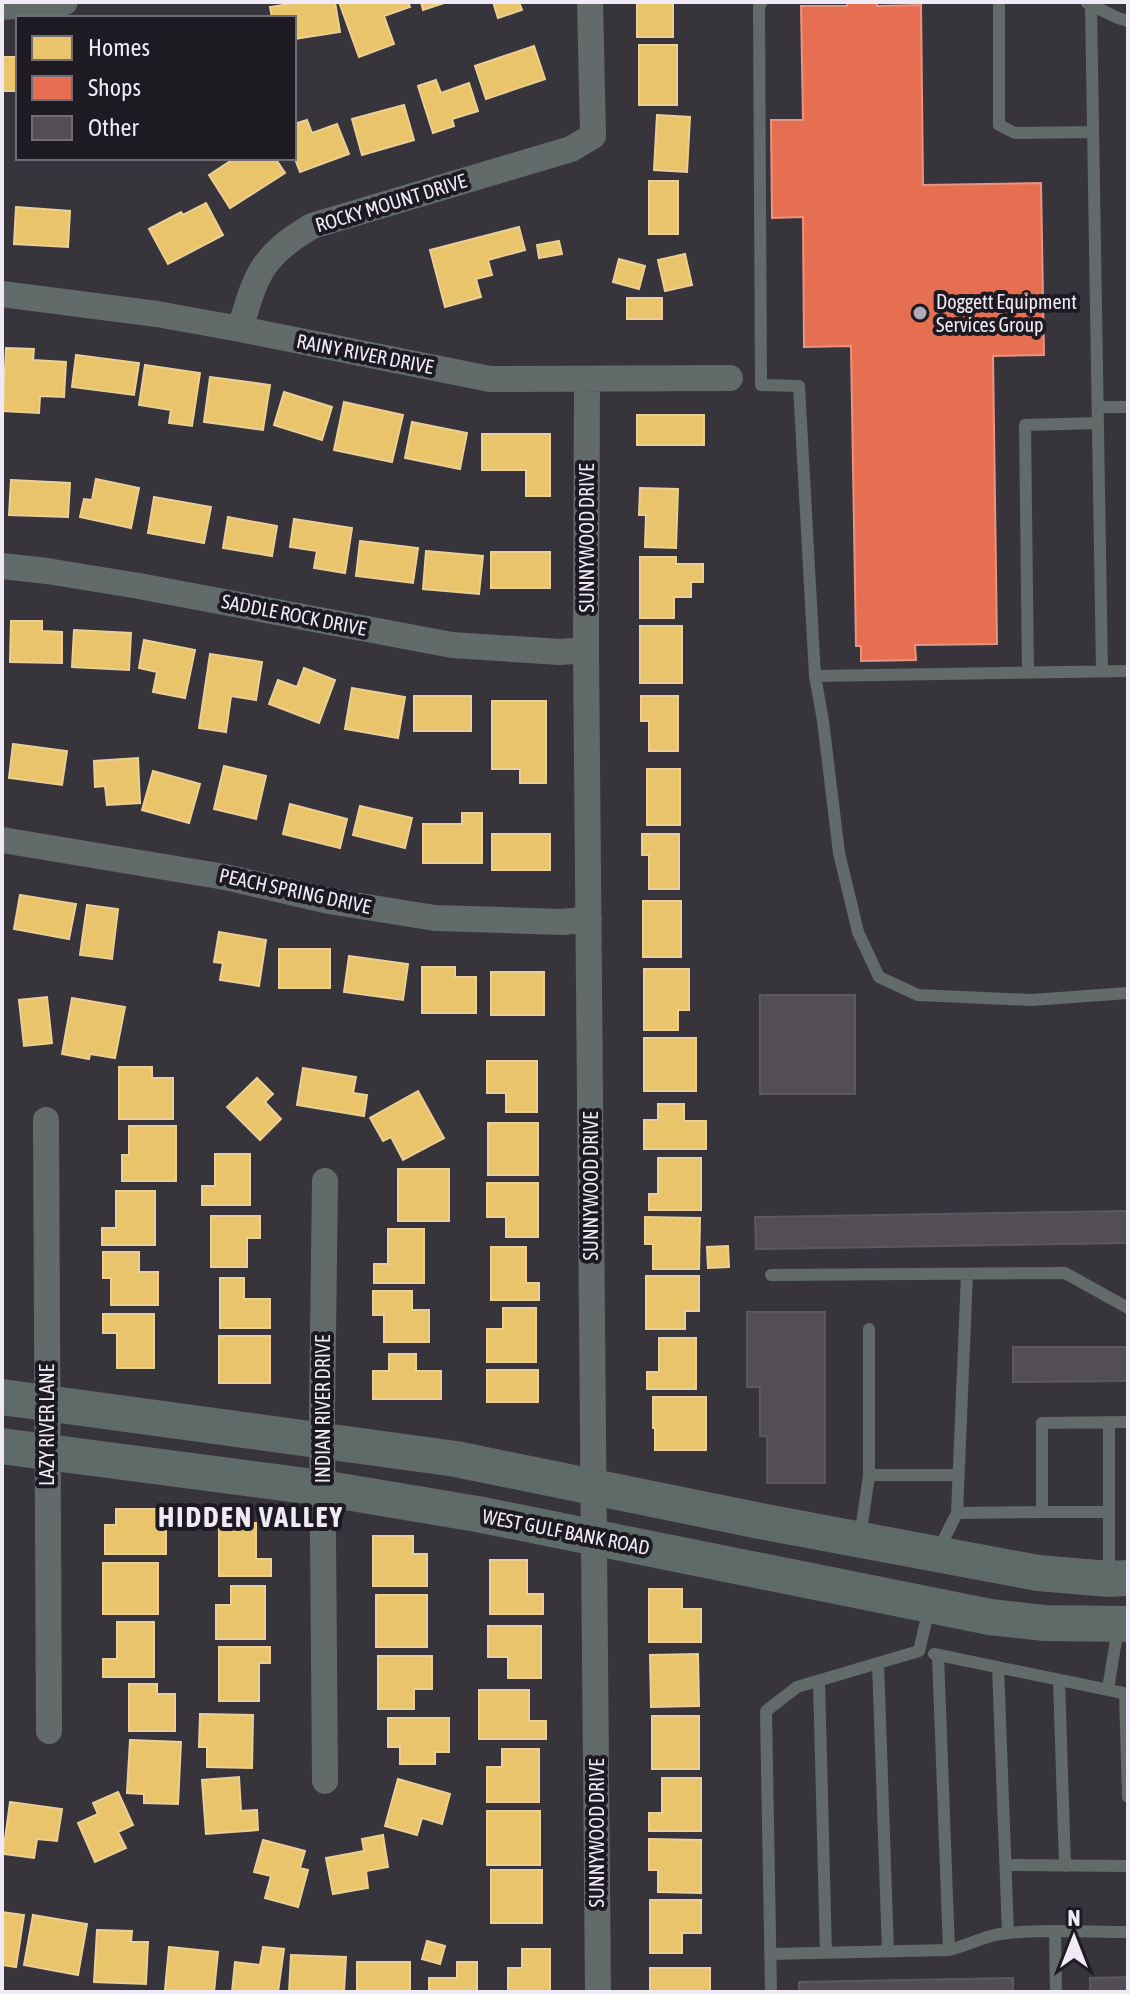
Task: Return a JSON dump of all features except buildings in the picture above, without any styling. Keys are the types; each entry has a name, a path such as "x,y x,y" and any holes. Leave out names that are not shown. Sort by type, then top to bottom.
{"main road":[{"path":"2,1397 456,1459 1038,1573 1119,1578"},
{"name":"WEST GULF BANK ROAD","path":"2,1446 322,1488 477,1514 990,1617 1125,1626"},
{"path":"930,1606 937,1554"}],"street":[{"path":"2,7 65,2"},
{"name":"ROCKY MOUNT DRIVE","path":"240,329 263,265 277,250 312,226 571,149 593,136 590,2"},
{"name":"RAINY RIVER DRIVE","path":"2,294 157,314 490,379 730,378"},
{"name":"SUNNYWOOD DRIVE","path":"587,379 586,650 598,1992"},
{"name":"SADDLE ROCK DRIVE","path":"2,566 139,586 452,645 560,652 586,650"},
{"name":"PEACH SPRING DRIVE","path":"2,840 225,877 329,901 435,918 563,922 589,919"},
{"name":"LAZY RIVER LANE","path":"46,1120 49,1731"},
{"name":"INDIAN RIVER DRIVE","path":"325,1181 322,1441 325,1781"}],"lane":[{"path":"762,2 759,6 761,385 799,386 815,676 839,853 858,932 879,977 918,995 1032,1000 1128,993"},
{"path":"999,2 999,125 1015,133 1092,132"},
{"path":"1102,671 1088,3 1128,21"},
{"path":"1098,407 1128,407"},
{"path":"1028,673 1025,425 1098,423"},
{"path":"815,676 1128,671"},
{"path":"771,1275 1065,1273 1128,1308"},
{"path":"937,1554 957,1513 967,1274"},
{"path":"859,1540 869,1475 869,1329"},
{"path":"1109,1422 1109,1512 1119,1578"},
{"path":"1042,1512 1042,1423 1128,1422"},
{"path":"869,1475 959,1475"},
{"path":"957,1513 1109,1512"},
{"path":"919,1651 930,1606"},
{"path":"1108,1689 1125,1626"},
{"path":"771,1992 766,1711 797,1687 919,1651 1126,1693 1128,1797"},
{"path":"938,1655 949,1950"},
{"path":"878,1663 888,1951"},
{"path":"998,1667 1008,1933"},
{"path":"1059,1680 1065,1866"},
{"path":"819,1681 826,1953"},
{"path":"1006,1865 1128,1866"},
{"path":"1055,1932 1056,1992"},
{"path":"770,1954 949,1950 981,1937 1008,1933 1128,1932"}],"place":[{"name":"Doggett Equipment Services Group","path":"920,313"}],"district":[{"name":"HIDDEN VALLEY","path":"251,1517"}]}
